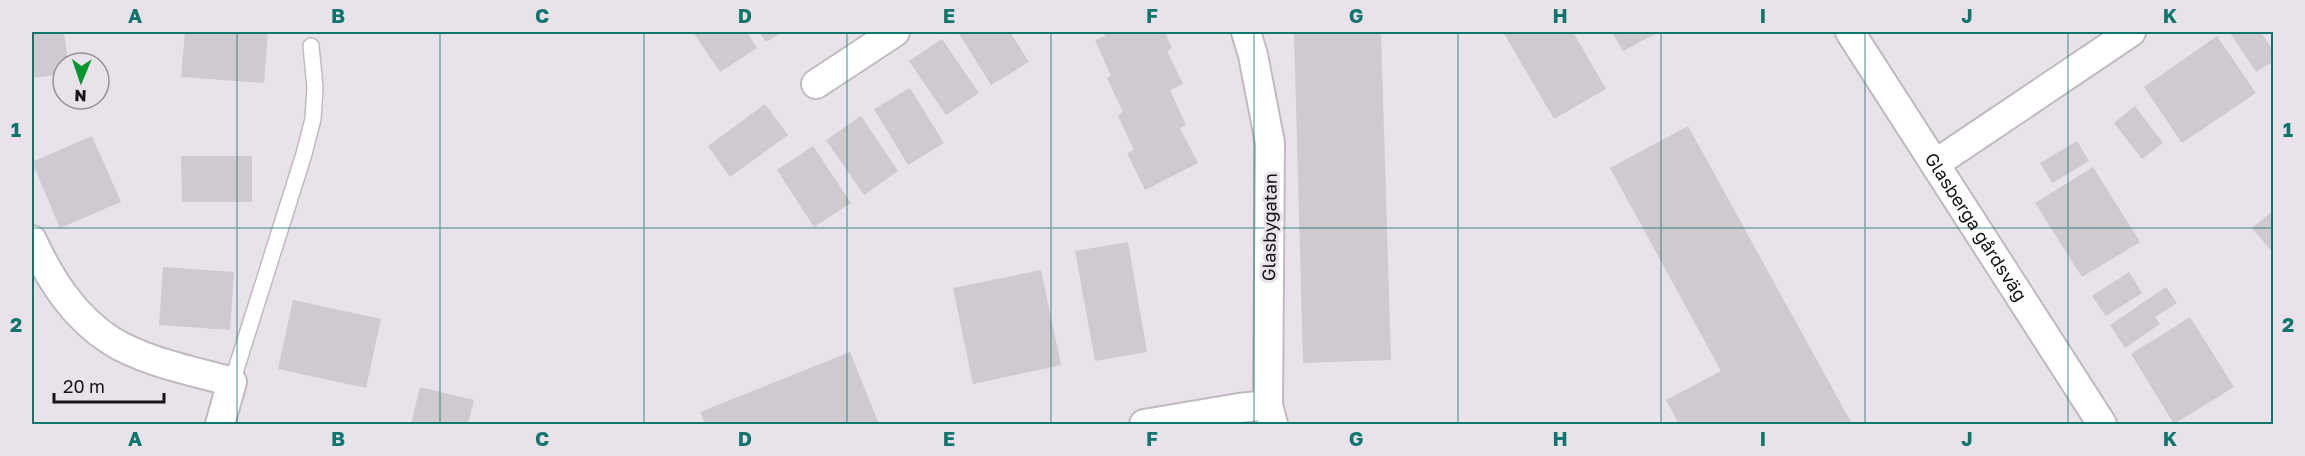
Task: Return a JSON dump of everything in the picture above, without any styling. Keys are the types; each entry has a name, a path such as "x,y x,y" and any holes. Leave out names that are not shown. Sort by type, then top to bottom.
{"street":[{"path":"816,84 895,32"},
{"name":"Glasbygatan","path":"1246,32 1253,55 1270,143 1270,415"},
{"name":"Glasberga gårdsväg","path":"1851,32 2102,424"},
{"path":"1935,164 2132,32"},
{"path":"32,240 59,290 76,311 112,341 154,359 232,382 220,424"},
{"path":"1144,424 1239,408 1270,415"}],"lane":[{"path":"232,382 311,128 315,87 311,46"}],"building":[{"path":"32,32 64,32 66,51 51,51 51,76 32,78"},
{"path":"185,32 268,32 264,83 181,77"},
{"path":"693,32 747,32 757,48 720,72"},
{"path":"759,32 783,32 766,42"},
{"path":"958,32 1010,32 1029,62 991,85"},
{"path":"1103,32 1165,32 1172,48 1167,51 1183,84 1170,90 1186,125 1180,128 1198,163 1145,190 1127,153 1134,150 1118,116 1123,112 1107,78 1111,76 1095,40 1106,36"},
{"path":"1294,32 1381,32 1391,360 1303,363"},
{"path":"1503,32 1573,32 1606,89 1554,119"},
{"path":"1612,32 1659,32 1623,51"},
{"path":"2260,32 2274,51 2274,61 2256,72 2230,33"},
{"path":"2217,36 2256,93 2182,143 2144,87"},
{"path":"942,39 979,93 946,115 909,61"},
{"path":"910,88 944,143 908,165 874,109"},
{"path":"765,104 788,135 730,177 708,146"},
{"path":"2135,106 2163,143 2142,159 2114,123"},
{"path":"861,116 898,171 864,195 826,140"},
{"path":"1688,126 1852,424 1679,424 1666,400 1721,371 1610,168"},
{"path":"92,136 121,202 60,228 32,162"},
{"path":"2077,141 2089,161 2052,183 2040,163"},
{"path":"813,146 851,203 814,227 777,170"},
{"path":"181,156 252,156 252,202 182,202"},
{"path":"2093,167 2140,242 2082,277 2035,203"},
{"path":"2274,210 2274,254 2252,228"},
{"path":"1128,242 1147,352 1095,361 1075,251"},
{"path":"163,267 234,272 230,330 159,325"},
{"path":"1041,270 1061,365 973,384 953,288"},
{"path":"2129,272 2142,293 2106,316 2092,296"},
{"path":"2166,287 2177,303 2155,317 2160,324 2125,348 2110,325"},
{"path":"293,300 381,319 366,388 278,369"},
{"path":"2190,317 2234,387 2174,424 2131,354"},
{"path":"850,352 879,424 705,424 700,412"},
{"path":"420,387 474,400 468,424 411,424"}]}
